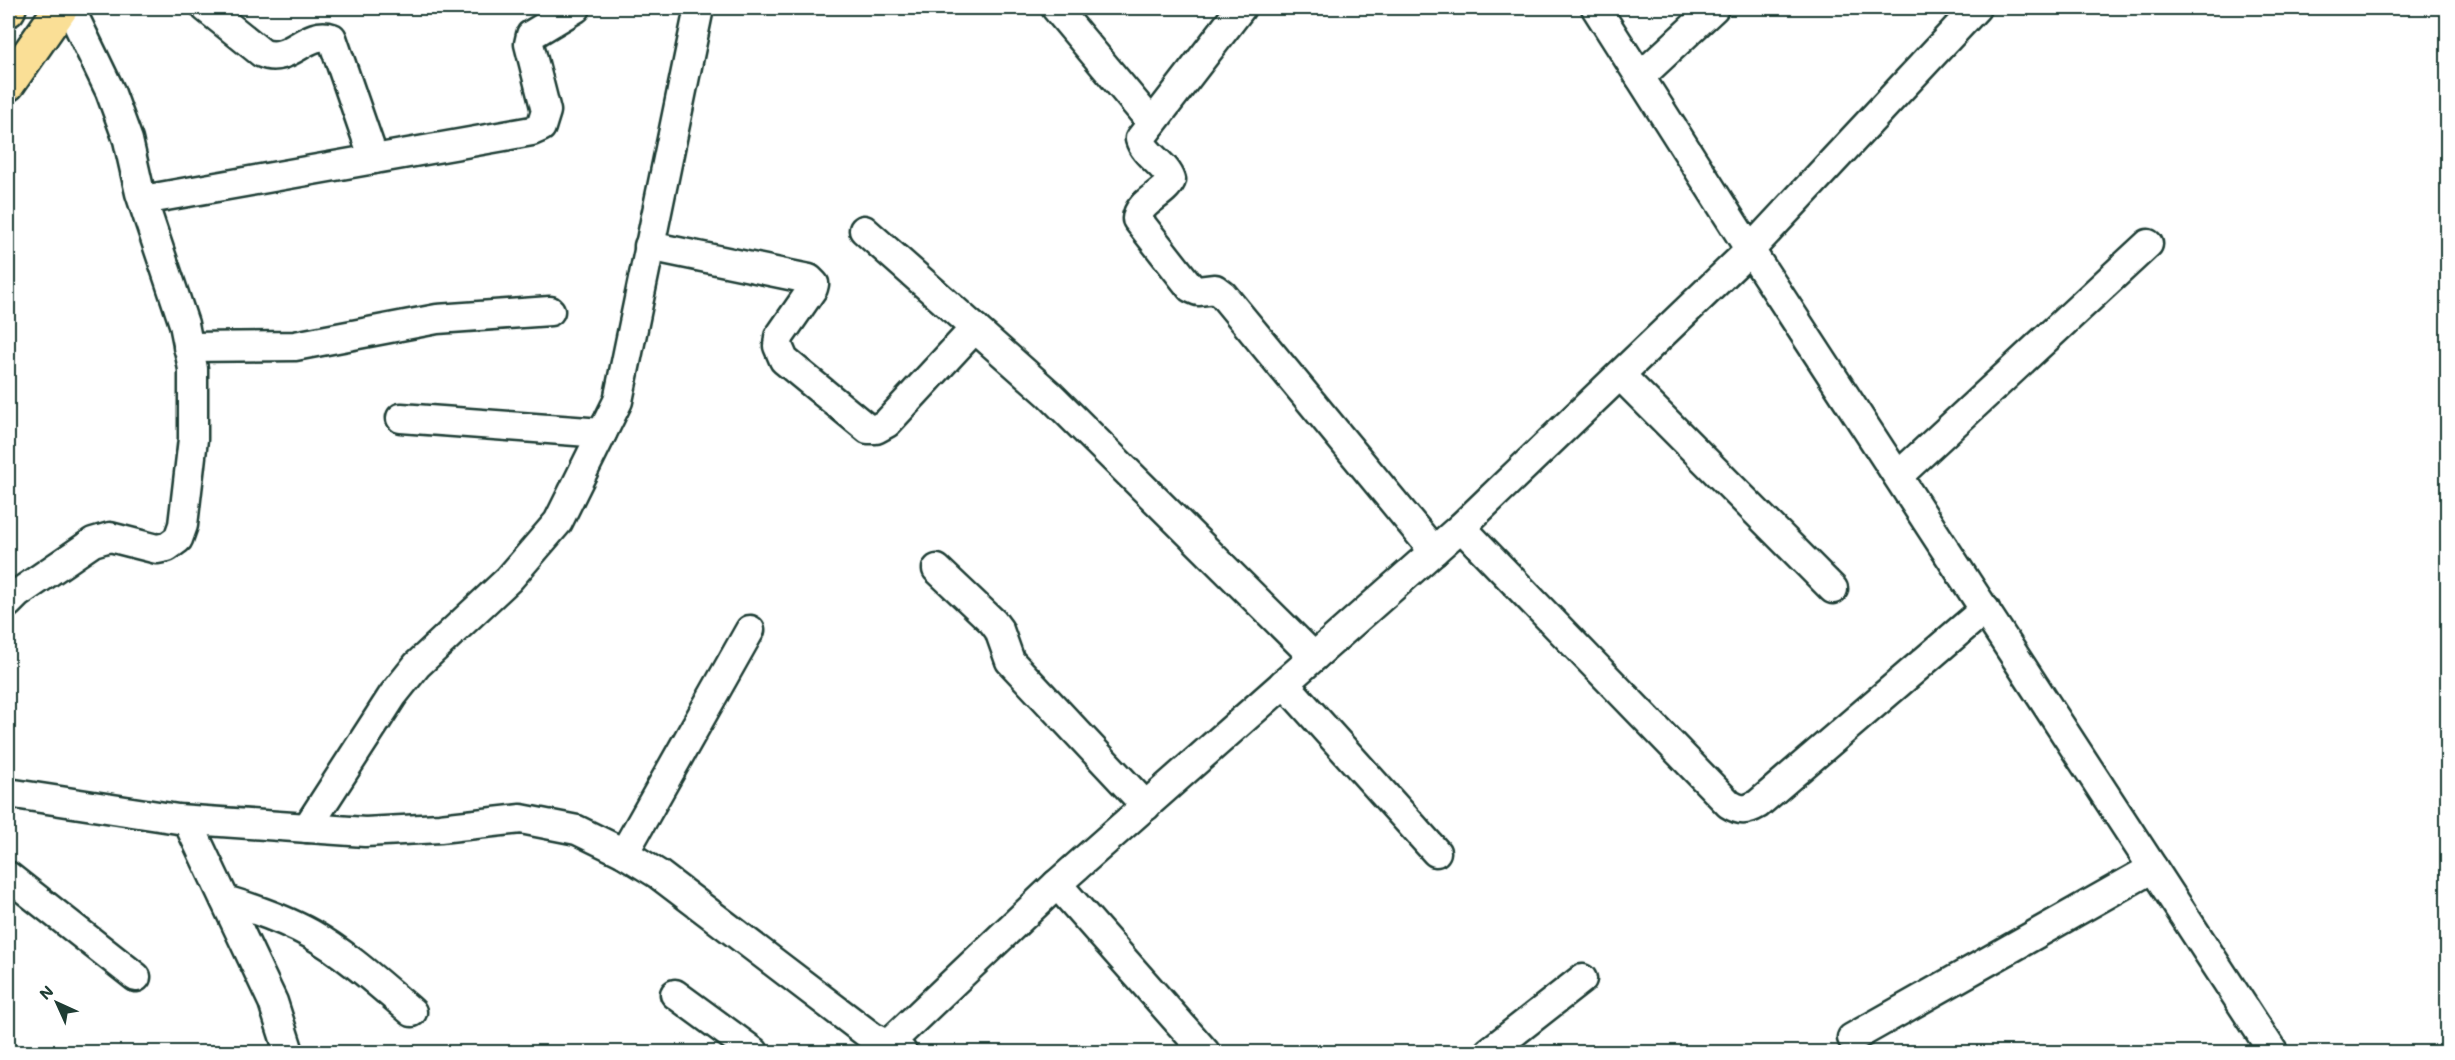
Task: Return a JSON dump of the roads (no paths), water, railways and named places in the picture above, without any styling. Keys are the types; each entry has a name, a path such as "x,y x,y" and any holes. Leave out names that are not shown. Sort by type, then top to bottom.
{"main road":[{"path":"8,84 61,8"}],"street":[{"path":"8,603 17,594 93,542 110,537 158,549 167,547 178,539 183,525 193,439 193,369 184,324 143,200 128,140 110,91 70,8"},
{"path":"206,8 262,53 270,56 286,54 317,37 324,35 332,38 374,159"},
{"path":"143,200 532,131 541,127 546,111 529,44 531,35 576,8"},
{"path":"307,828 393,694 417,665 509,579 558,522 603,433 618,400 699,8"},
{"path":"1056,8 1152,123"},
{"path":"1241,8 1140,139 1171,180 1168,186 1137,213 1137,219 1140,226 1191,288 1198,291 1215,289 1223,295 1434,551"},
{"path":"1596,8 1750,250 2272,1053"},
{"path":"1640,77 1714,8"},
{"path":"8,793 187,820 365,832 440,828 521,819 577,830 624,853 658,874 890,1050 1057,884 1461,527 1620,375 1750,250 1976,8"},
{"path":"864,230 1049,394 1314,657"},
{"path":"1898,476 2148,244"},
{"path":"650,246 809,279 814,284 813,288 779,337 780,353 784,360 868,429 876,429 886,423 975,328"},
{"path":"188,347 295,345 437,319 550,311"},
{"path":"1620,375 1833,590"},
{"path":"400,417 603,433"},
{"path":"1461,527 1729,804 1738,810 1748,810 1758,804 1985,609"},
{"path":"937,569 993,622 1003,638 1010,661 1146,806"},
{"path":"624,853 750,630"},
{"path":"1284,683 1436,852"},
{"path":"187,820 273,1002 290,1053"},
{"path":"1852,1038 2153,868"},
{"path":"8,876 135,977"},
{"path":"1057,884 1205,1053"},
{"path":"225,900 284,920 313,935 360,968 412,1012"},
{"path":"1489,1053 1582,979"},
{"path":"675,994 754,1053"}]}
